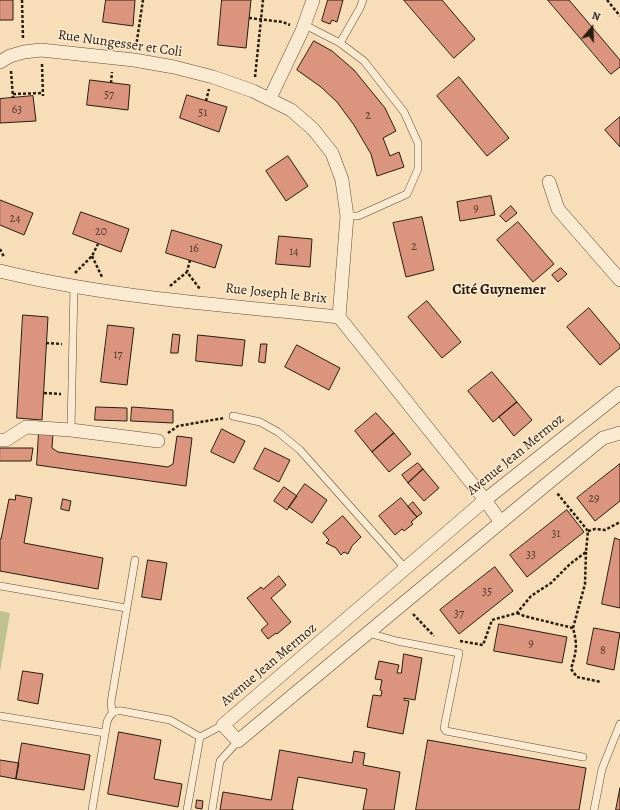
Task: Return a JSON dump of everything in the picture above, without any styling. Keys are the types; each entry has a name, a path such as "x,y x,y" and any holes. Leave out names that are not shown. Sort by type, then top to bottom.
{"street":[{"path":"270,98 303,28 313,0"},
{"name":"Rue Nungesser et Coli","path":"5,59 24,52 41,50 134,60 174,67 253,91 270,98 291,110 313,129 332,153 342,180 347,216 339,317"},
{"path":"549,182 558,209 620,280"},
{"name":"Rue Joseph le Brix","path":"0,272 109,292 339,317 485,500 500,521"},
{"name":"Avenue Jean Mermoz","path":"238,741 223,725 485,500 620,393"},
{"path":"0,440 6,440 26,427 71,430 158,441"},
{"path":"238,741 500,521 603,438 620,433"}],"lane":[{"path":"340,43 363,0"},
{"path":"303,28 340,43 364,61 404,112 418,143 418,170 407,194 358,216 347,216"},
{"path":"69,285 73,345 71,430"},
{"path":"233,416 260,422 278,432 300,450 405,568"},
{"path":"112,712 111,702 135,560"},
{"path":"0,586 126,608"},
{"path":"368,633 397,641 459,653 444,728 446,731 583,757"},
{"path":"92,810 105,733 109,716 112,712 117,710 170,720 200,738"},
{"path":"0,716 105,733"},
{"path":"594,810 602,768 620,724"},
{"path":"200,738 223,725"},
{"path":"187,810 200,738"},
{"path":"212,810 220,761 238,741"}],"path":[{"path":"22,0 24,52"},
{"path":"134,60 143,0"},
{"path":"253,91 263,0"},
{"path":"607,0 620,16"},
{"path":"249,18 283,22 303,28"},
{"path":"5,59 13,96 43,94 41,50"},
{"path":"69,285 92,256 98,244"},
{"path":"92,256 109,292"},
{"path":"190,260 187,272 211,304"},
{"path":"46,343 73,345"},
{"path":"44,393 72,395"},
{"path":"158,441 178,426 233,416"},
{"path":"548,483 588,531 585,584 573,628 577,642 571,670 577,677 601,682"},
{"path":"588,531 595,529 605,530 620,522"},
{"path":"454,640 483,644 492,620 517,613 531,596 551,583 570,564 586,552"},
{"path":"403,603 433,636 440,638"},
{"path":"517,613 573,628"}],"green space":[{"path":"0,611 10,613 0,672"}],"building":[{"path":"0,0 13,0 13,20 0,20"},
{"path":"106,0 135,0 133,26 103,22"},
{"path":"222,0 251,0 246,48 218,45"},
{"path":"328,0 343,0 337,22 332,20 330,24 322,21"},
{"path":"404,0 442,0 475,39 454,58"},
{"path":"548,0 569,0 620,60 620,67 611,74"},
{"path":"314,41 332,51 354,70 385,108 396,131 383,138 390,156 399,152 404,167 377,176 371,154 354,125 337,102 321,87 297,70"},
{"path":"459,77 509,138 487,156 437,96"},
{"path":"90,80 130,85 128,110 87,105"},
{"path":"187,95 227,107 219,132 180,118"},
{"path":"33,96 36,121 0,123 0,99"},
{"path":"620,117 620,147 605,130"},
{"path":"288,156 308,186 286,201 266,171"},
{"path":"491,196 495,215 460,221 457,202"},
{"path":"0,200 33,213 24,235 0,225"},
{"path":"511,206 517,213 506,222 500,216"},
{"path":"81,212 129,229 121,252 73,234"},
{"path":"422,217 434,270 406,277 393,223"},
{"path":"518,222 554,264 533,282 497,240"},
{"path":"172,230 222,245 215,268 166,253"},
{"path":"279,236 312,239 310,267 276,264"},
{"path":"561,268 567,274 558,282 552,275"},
{"path":"427,301 461,342 442,358 408,317"},
{"path":"589,308 620,345 620,348 600,365 567,327"},
{"path":"23,315 48,317 42,420 17,418"},
{"path":"108,325 134,328 127,385 101,382"},
{"path":"173,334 180,335 178,353 171,353"},
{"path":"198,335 245,340 242,366 196,361"},
{"path":"261,344 267,344 265,363 259,362"},
{"path":"297,345 340,368 329,390 285,367"},
{"path":"492,372 517,402 493,422 468,391"},
{"path":"517,402 532,420 514,436 499,417"},
{"path":"96,407 127,408 127,421 95,420"},
{"path":"132,407 173,410 173,423 131,421"},
{"path":"376,413 394,433 372,452 355,431"},
{"path":"222,429 245,441 234,463 211,452"},
{"path":"39,432 53,433 52,448 58,452 168,467 173,464 177,436 192,438 186,486 37,465"},
{"path":"394,433 411,454 389,472 372,452"},
{"path":"0,448 33,448 31,461 0,461"},
{"path":"265,448 290,460 279,482 254,469"},
{"path":"418,463 423,469 408,483 402,475"},
{"path":"620,464 620,501 595,521 577,498"},
{"path":"423,469 439,488 424,501 408,483"},
{"path":"305,484 327,500 312,523 289,507"},
{"path":"284,487 297,496 287,510 274,501"},
{"path":"16,495 32,498 24,543 103,558 98,589 0,571 0,539 9,499 15,500"},
{"path":"401,498 417,517 411,522 413,524 404,531 402,529 395,535 379,516"},
{"path":"63,499 71,501 69,511 61,509"},
{"path":"413,502 422,513 417,517 408,507"},
{"path":"567,510 584,532 527,577 510,555"},
{"path":"343,516 361,537 352,546 348,554 344,552 341,555 336,548 326,543 329,540 323,533"},
{"path":"615,538 620,540 620,608 602,604"},
{"path":"148,560 167,563 161,600 142,597"},
{"path":"495,567 513,591 459,634 440,610"},
{"path":"279,576 286,585 271,598 291,622 277,634 276,633 268,639 261,630 268,624 247,598 261,587 263,589"},
{"path":"499,624 567,637 562,663 494,651"},
{"path":"594,628 620,633 614,670 587,664"},
{"path":"404,654 422,658 415,700 404,698 404,700 409,701 403,734 367,727 373,695 381,696 382,691 380,690 382,680 375,679 379,661 399,665 397,673 401,673"},
{"path":"23,671 43,674 38,704 18,700"},
{"path":"119,732 161,740 154,779 182,784 178,807 108,794"},
{"path":"428,740 586,768 579,810 416,810"},
{"path":"22,743 90,755 84,790 16,779"},
{"path":"280,750 352,763 354,751 365,753 363,765 400,772 394,810 363,810 367,789 298,777 292,810 220,810 223,792 271,800"},
{"path":"0,760 19,763 16,779 0,776"},
{"path":"620,788 620,810 616,810"},
{"path":"197,800 203,801 202,809 196,808"}],"district":[{"name":"Cité Guynemer","path":"499,290"}]}
